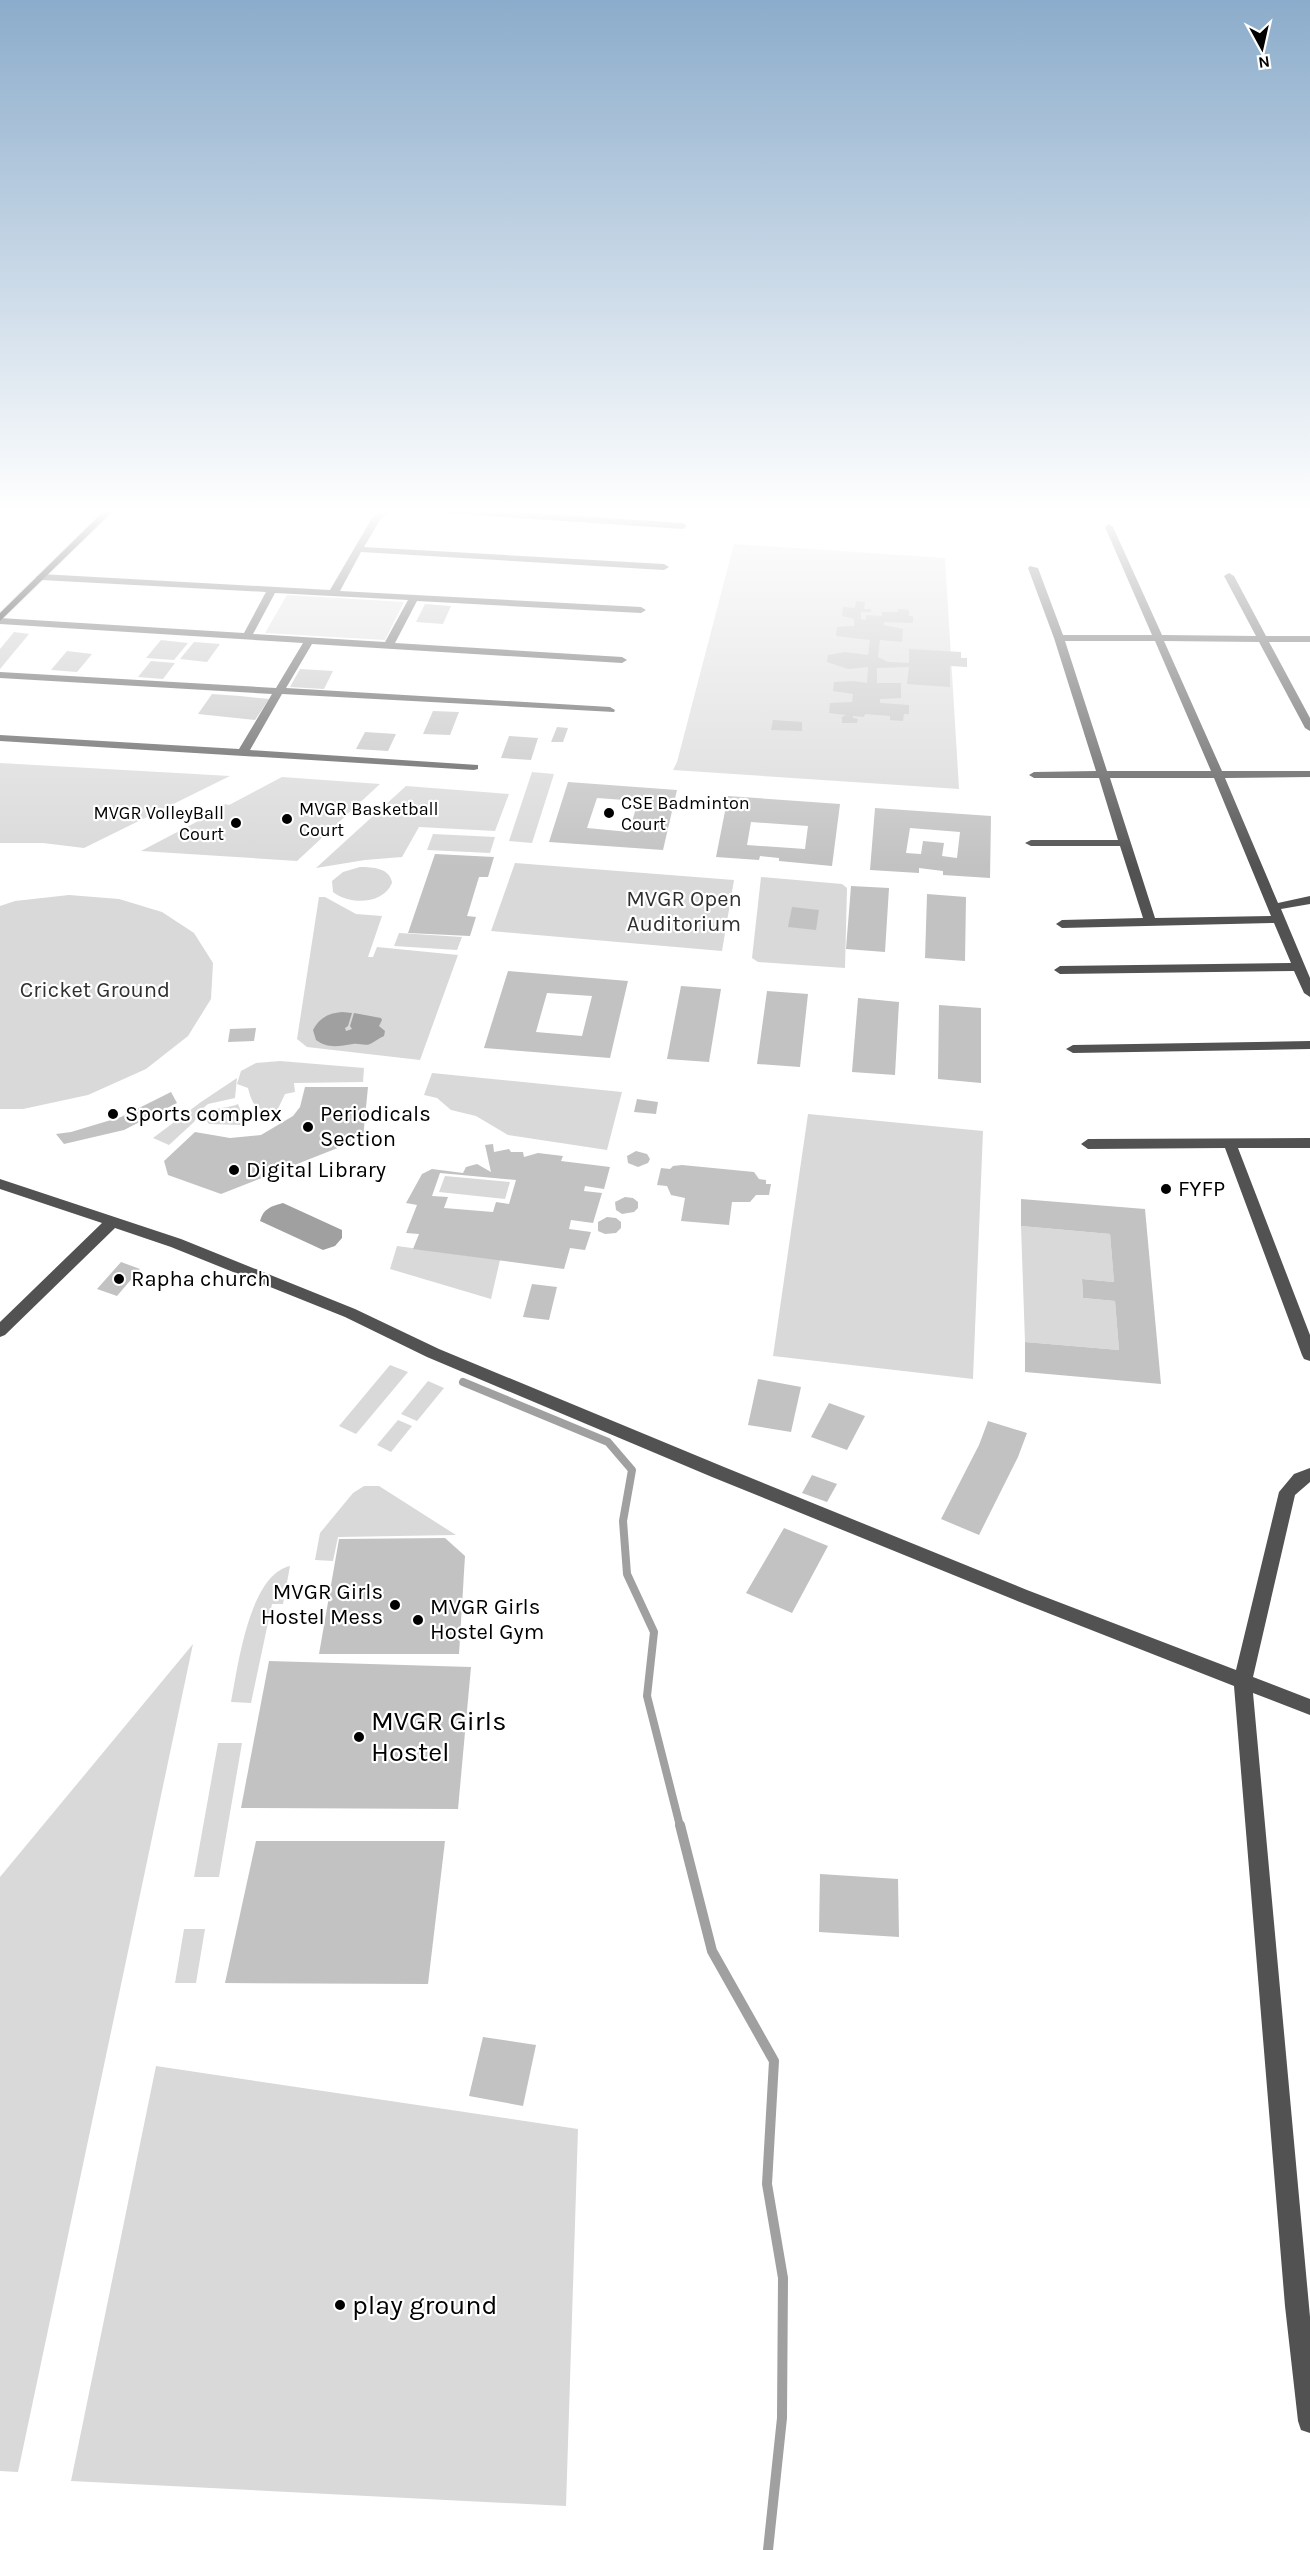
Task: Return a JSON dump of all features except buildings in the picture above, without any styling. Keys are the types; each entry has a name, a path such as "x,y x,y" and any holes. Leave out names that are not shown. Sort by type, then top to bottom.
{"street":[{"path":"149,629 622,660"},
{"path":"248,635 251,629"},
{"path":"389,644 397,629"},
{"path":"1056,629 1150,921"},
{"path":"1154,629 1310,993"},
{"path":"1257,629 1310,728"},
{"path":"1059,638 1310,639"},
{"path":"243,752 310,639"},
{"path":"0,675 610,710"},
{"path":"0,738 474,767"},
{"path":"1034,775 1310,774"},
{"path":"1031,843 1124,843"},
{"path":"1274,907 1310,900"},
{"path":"1062,924 1279,919"},
{"path":"1060,970 1299,967"},
{"path":"1073,1049 1310,1045"},
{"path":"1088,1144 1310,1143"},
{"path":"1230,1144 1310,1355"},
{"path":"0,1184 176,1243 350,1313 433,1353 999,1587 1310,1707"},
{"path":"0,1331 112,1222"},
{"path":"1310,1475 1300,1479 1287,1492 1243,1680 1297,2306 1310,2421"}],"green space":[{"path":"267,629 390,629 385,640 265,633"},
{"path":"712,629 949,629 959,789 673,770"},
{"path":"0,763 230,776 84,848 43,843 0,843"},
{"path":"532,772 554,774 532,843 509,841"},
{"path":"282,777 380,784 297,861 141,851 223,808 225,804 229,805"},
{"path":"406,786 509,794 495,831 419,827 402,857 316,868"},
{"path":"433,834 495,837 490,853 427,850"},
{"name":"MVGR Open Auditorium","path":"515,863 734,880 722,951 491,931"},
{"path":"360,867 375,868 388,874 392,883 388,890 381,896 365,901 348,899 333,892 332,881 343,872"},
{"path":"761,877 842,884 847,888 845,968 758,962 752,958"},
{"name":"Cricket Ground","path":"69,895 119,899 162,912 194,933 213,963 211,999 188,1036 146,1069 88,1095 23,1109 0,1109 0,906 15,901"},
{"path":"319,897 325,897 356,914 382,916 368,957 373,957 377,947 458,955 420,1060 307,1047 297,1039"},
{"path":"399,933 462,937 457,950 394,946"},
{"path":"280,1061 364,1068 363,1082 294,1083 295,1092 285,1094 275,1115 256,1106 248,1088 237,1084 241,1071 256,1063"},
{"path":"432,1073 622,1092 607,1150 508,1135 476,1116 451,1110 437,1098 424,1095"},
{"path":"237,1078 235,1098 208,1104 194,1122 169,1145 153,1138 201,1102"},
{"path":"238,1104 243,1117 241,1125 209,1124 206,1120 216,1109"},
{"path":"808,1114 983,1131 973,1379 773,1356"},
{"path":"445,1176 510,1182 505,1199 439,1192"},
{"path":"1021,1226 1110,1234 1114,1282 1082,1279 1083,1298 1115,1301 1119,1350 1025,1342"},
{"path":"397,1246 500,1260 491,1299 390,1269"},
{"path":"390,1365 408,1372 356,1434 339,1426"},
{"path":"428,1381 444,1388 417,1421 401,1414"},
{"path":"398,1420 412,1426 391,1452 377,1445"},
{"path":"364,1486 379,1486 456,1535 338,1537 333,1561 315,1560 320,1533 353,1493"},
{"path":"290,1566 283,1604 272,1604 251,1703 231,1702 242,1646 255,1604 264,1586 276,1573"},
{"path":"193,1644 18,2472 0,2471 0,1877"},
{"path":"218,1743 242,1743 219,1877 194,1877"},
{"path":"184,1929 205,1929 196,1983 175,1983"},
{"name":"play ground","path":"156,2066 578,2129 566,2506 71,2481"}],"shaded area":[{"path":"342,1012 352,1013 348,1026 345,1028 346,1031 352,1029 350,1026 354,1013 381,1018 379,1026 385,1031 384,1036 367,1045 329,1046 316,1040 313,1030 318,1022 329,1015"},
{"path":"283,1203 342,1230 342,1238 335,1246 323,1250 260,1221 268,1209"}],"waterway":[{"path":"463,1382 608,1442 632,1470 623,1521 627,1574 654,1632 647,1696 680,1826"},
{"path":"680,1825 712,1951 774,2061 767,2184 783,2278 782,2418 768,2550"}],"place":[{"name":"CSE Badminton Court","path":"609,813"},
{"name":"MVGR Basketball Court","path":"287,819"},
{"name":"MVGR VolleyBall Court","path":"236,823"},
{"name":"Sports complex","path":"113,1114"},
{"name":"Periodicals Section","path":"308,1127"},
{"name":"Digital Library","path":"234,1170"},
{"name":"FYFP","path":"1166,1189"},
{"name":"Rapha church","path":"119,1279"},
{"name":"MVGR Girls Hostel Mess","path":"395,1605"},
{"name":"MVGR Girls Hostel Gym","path":"418,1620"},
{"name":"MVGR Girls Hostel","path":"359,1737"},
{"name":"play ground","path":"340,2305"}]}
